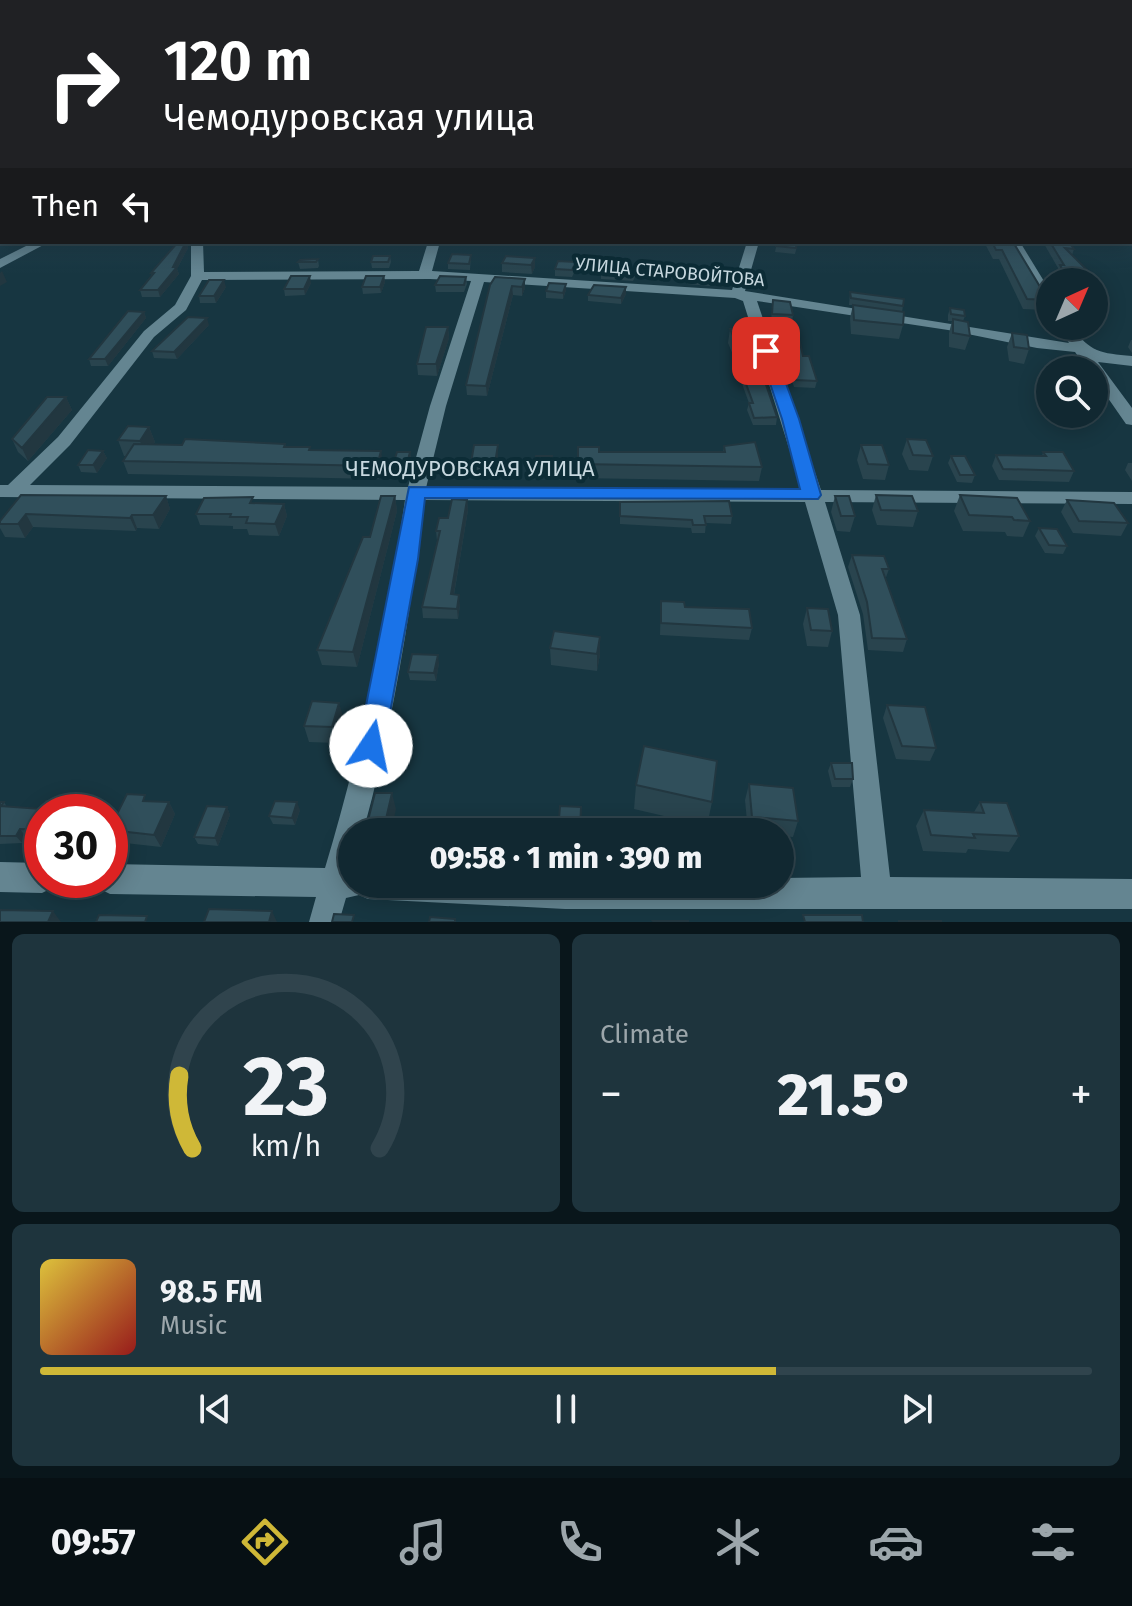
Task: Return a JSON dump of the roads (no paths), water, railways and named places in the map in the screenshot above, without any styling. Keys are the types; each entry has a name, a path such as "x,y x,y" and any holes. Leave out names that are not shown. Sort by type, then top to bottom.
{"street":[{"path":"0,264 39,244"},
{"path":"6,491 64,441 149,334 181,307 198,276 197,244"},
{"path":"424,275 433,244"},
{"path":"752,244 737,294 749,299 790,419 849,615 877,892"},
{"path":"1015,244 1036,279"},
{"name":"УЛИЦА СТАРОВОЙТОВА","path":"198,276 424,275 737,294 948,326 1037,344 1078,348 1100,358 1132,361"},
{"path":"357,818 407,559 416,492 438,406 479,277"},
{"path":"1073,340 1132,420"},
{"name":"ЧЕМОДУРОВСКАЯ УЛИЦА","path":"6,491 1132,498"},
{"path":"0,877 24,878"},
{"path":"128,879 338,883"},
{"path":"794,893 1132,894"},
{"path":"324,922 338,895"}]}
